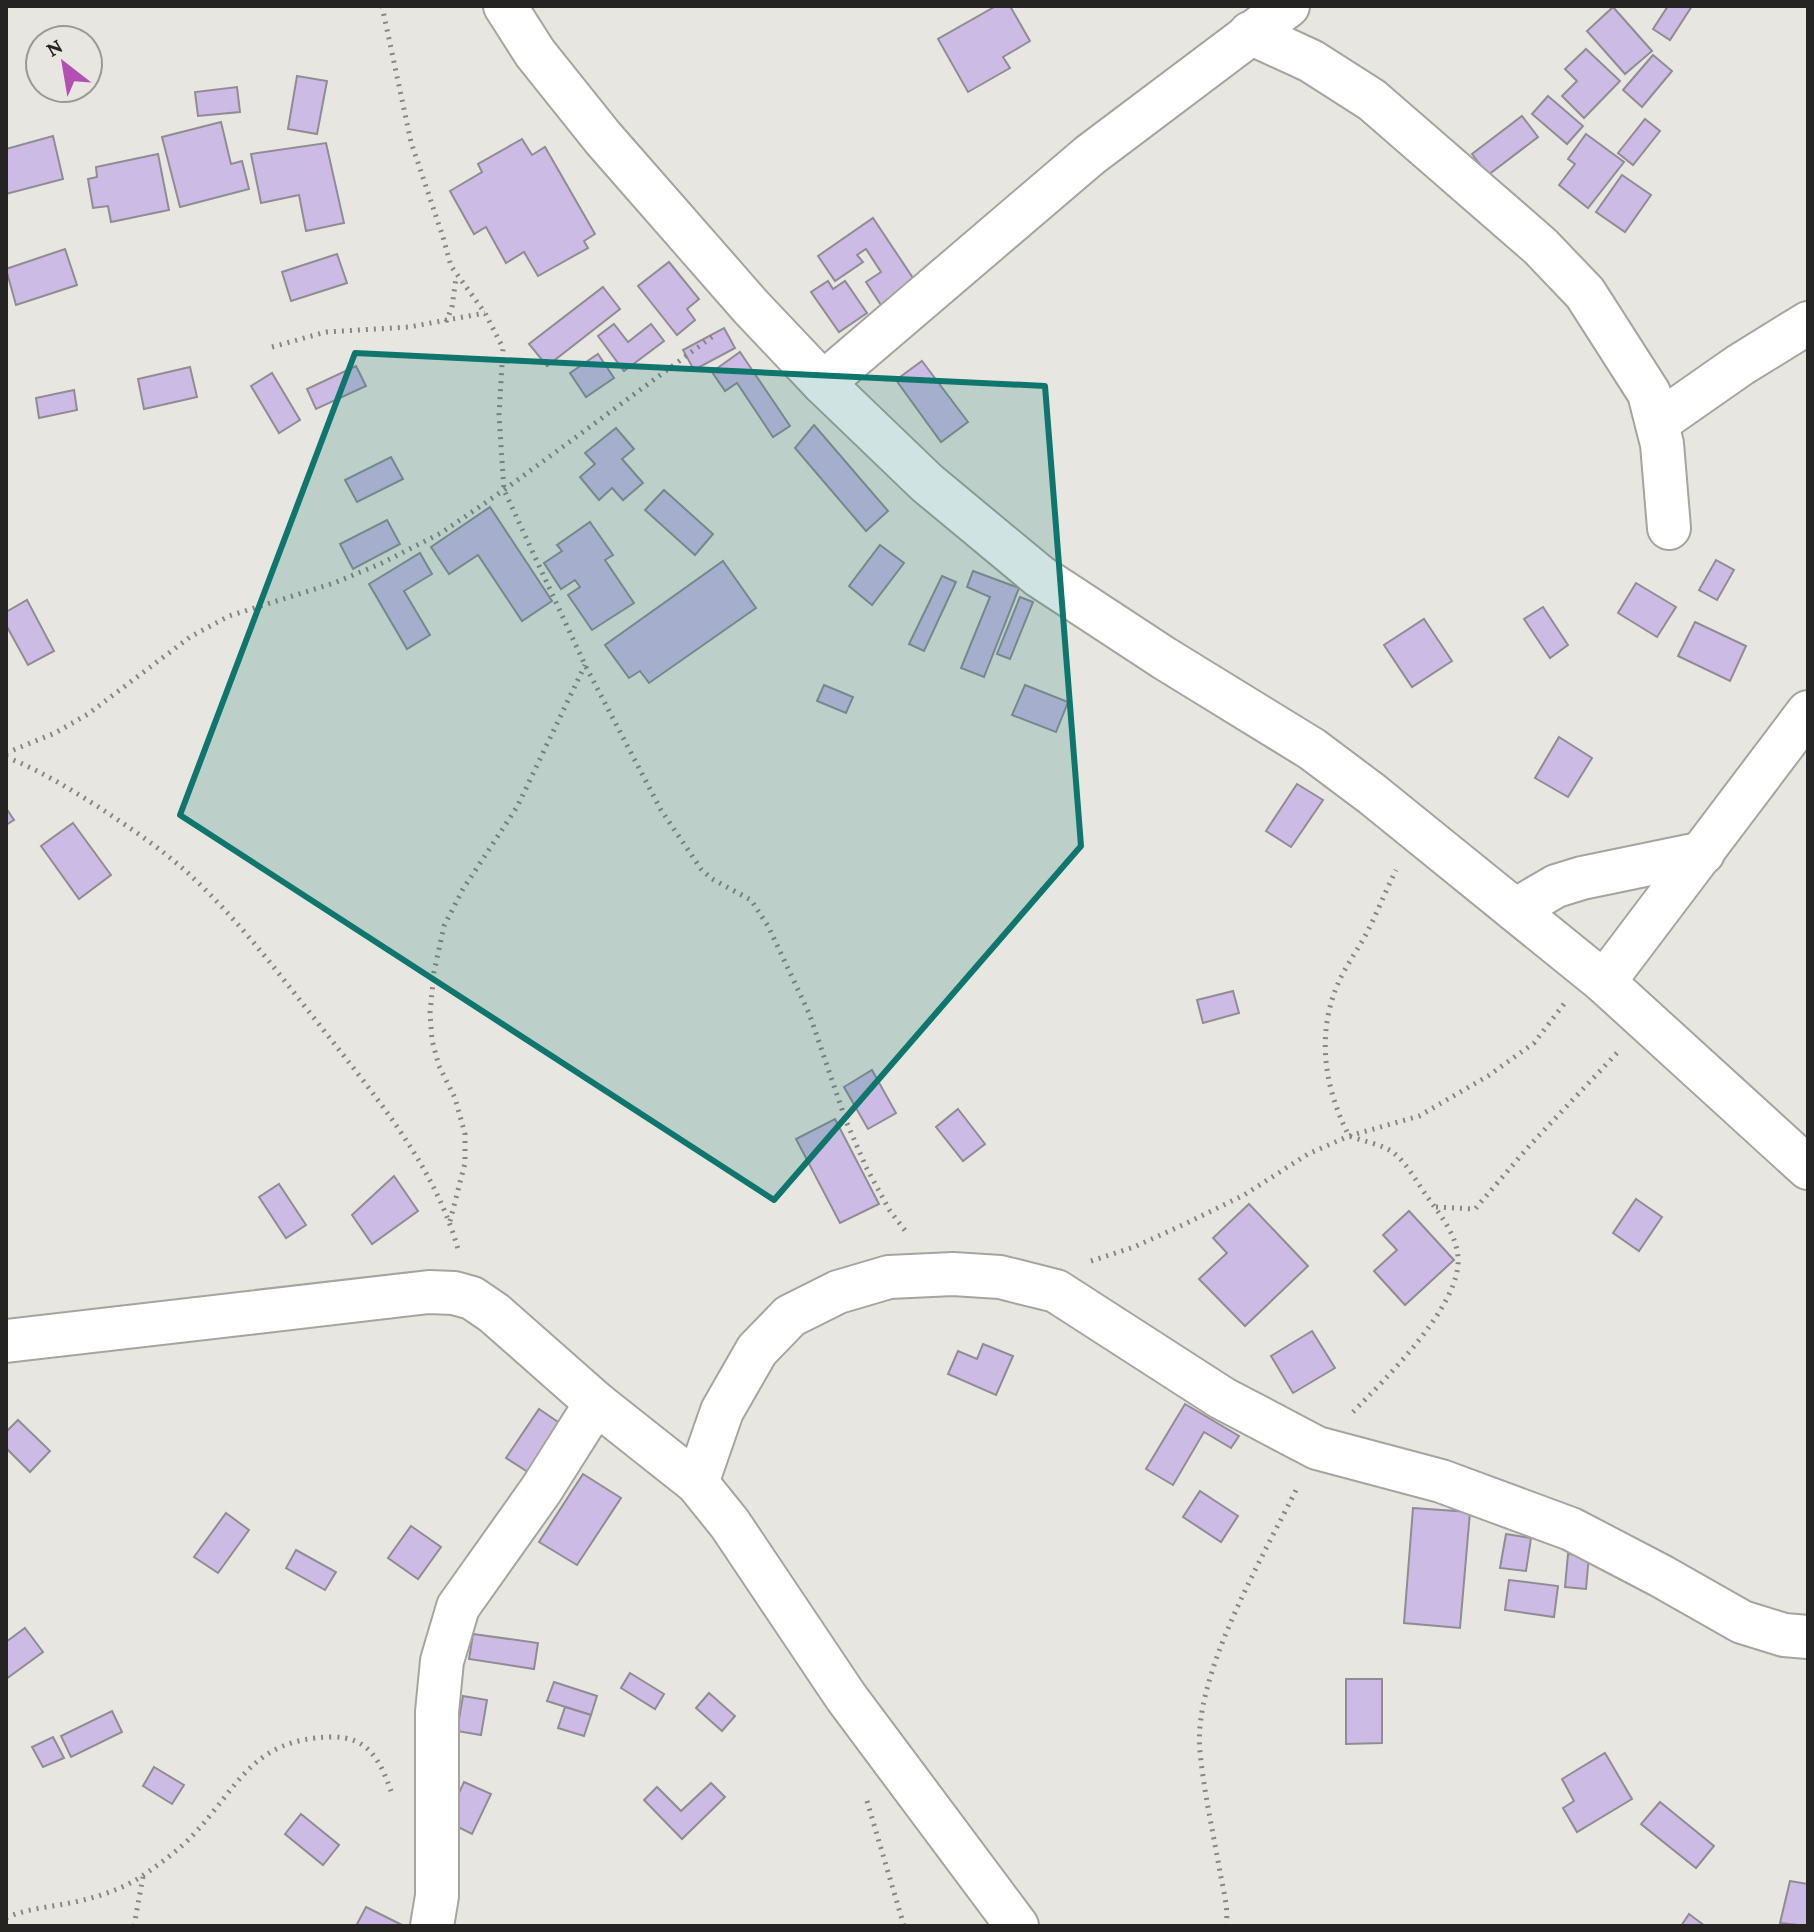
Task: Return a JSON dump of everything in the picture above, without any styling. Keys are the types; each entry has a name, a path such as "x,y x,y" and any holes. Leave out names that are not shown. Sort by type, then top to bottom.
{"street":[{"path":"505,6 535,53 603,138 751,307 823,383 927,483 1039,576 1312,749 1417,830 1594,973 1808,1168"},
{"path":"823,383 1090,155 1288,6"},
{"path":"1250,33 1311,61 1372,100 1540,246 1585,293 1649,393 1662,444 1669,528"},
{"path":"1657,423 1740,365 1808,323"},
{"path":"1594,973 1703,853 1808,712"},
{"path":"1515,910 1556,886 1582,878 1703,853"},
{"path":"697,1483 722,1411 757,1350 790,1316 838,1292 889,1277 953,1274 1000,1277 1056,1291 1222,1398 1317,1448 1441,1481 1571,1529 1742,1622 1784,1635 1808,1637"},
{"path":"6,1341 429,1292 454,1293 472,1298 697,1483 730,1524 846,1697 1017,1926"},
{"path":"432,1926 437,1896 437,1712 442,1661 458,1607 541,1490 596,1403"}],"path":[{"path":"382,6 411,142 456,277 485,313 503,348 499,415 504,490 585,665 661,810 687,850 712,879 741,893 759,910 809,1013 846,1121 890,1211 908,1233 953,1274"},
{"path":"446,322 456,277"},
{"path":"6,755 88,714 190,637 229,616 334,583 441,533 751,307"},
{"path":"272,347 326,332 446,322 485,313"},
{"path":"450,1222 465,1163 465,1134 455,1098 439,1066 432,1040 430,1013 434,972 444,926 463,889 517,807 585,665"},
{"path":"6,755 35,768 137,832 190,874 245,932 380,1103 420,1161 450,1222 472,1298"},
{"path":"1226,1926 1225,1898 1200,1750 1199,1715 1212,1670 1239,1606 1317,1448 1399,1364 1440,1311 1456,1280 1459,1260 1456,1242 1435,1207 1394,1152 1349,1136 1335,1109 1325,1071 1324,1035 1330,1005 1341,977 1364,939 1417,830"},
{"path":"1081,1263 1134,1247 1187,1223 1244,1195 1308,1154 1349,1136 1419,1116 1488,1076 1534,1043 1575,988 1594,973"},
{"path":"1435,1207 1475,1209 1530,1145 1647,1021"},
{"path":"6,1918 32,1909 98,1897 143,1876 191,1837 253,1765 278,1746 315,1737 347,1737 367,1747 382,1767 394,1803"},
{"path":"863,1789 904,1926"},
{"path":"134,1926 143,1876"}],"highlighted area":[{"path":"355,353 1045,386 1081,846 774,1200 180,815"}],"building":[{"path":"996,6 1010,6 1030,41 1003,57 1010,68 968,92 938,39"},
{"path":"1668,6 1692,6 1670,40 1653,29"},
{"path":"1613,7 1652,51 1625,74 1587,31"},
{"path":"1586,49 1620,81 1584,118 1562,96 1577,81 1565,69"},
{"path":"1653,55 1672,71 1642,107 1623,90"},
{"path":"297,76 327,81 317,134 288,129"},
{"path":"237,87 240,112 198,116 195,92"},
{"path":"1548,96 1583,126 1567,144 1532,114"},
{"path":"1522,116 1538,137 1488,175 1472,154"},
{"path":"1645,119 1660,131 1633,165 1618,153"},
{"path":"221,122 231,164 242,161 249,189 180,207 162,137"},
{"path":"1586,134 1624,162 1588,208 1559,185 1575,164 1568,159"},
{"path":"53,136 63,179 6,194 6,149"},
{"path":"522,139 532,155 545,147 595,234 584,241 588,248 538,276 524,252 506,263 486,227 474,234 450,191 482,172 478,164"},
{"path":"326,143 344,223 306,231 299,195 261,203 251,154"},
{"path":"158,154 169,210 111,222 108,206 93,208 88,179 97,177 96,167"},
{"path":"1622,175 1651,195 1625,232 1596,212"},
{"path":"873,218 917,284 883,308 866,282 881,272 866,249 857,255 863,262 835,281 818,256"},
{"path":"65,249 77,285 16,305 6,269"},
{"path":"337,254 347,283 291,301 282,272"},
{"path":"669,262 699,299 687,309 695,320 677,335 638,286"},
{"path":"828,281 833,289 845,281 867,313 839,332 811,292"},
{"path":"603,287 620,309 547,366 529,344"},
{"path":"614,324 628,342 651,324 664,341 624,371 598,336"},
{"path":"724,328 735,348 694,370 683,350"},
{"path":"740,352 790,426 773,437 737,383 725,391 712,372"},
{"path":"598,354 614,378 586,397 570,373"},
{"path":"922,361 968,422 941,442 896,380"},
{"path":"356,366 366,386 316,409 307,389"},
{"path":"190,367 197,397 144,409 138,379"},
{"path":"272,373 300,420 279,433 251,386"},
{"path":"74,390 77,410 39,418 36,398"},
{"path":"814,425 888,511 866,531 795,448"},
{"path":"616,428 634,449 622,459 643,483 623,500 612,488 599,500 580,477 595,464 585,453"},
{"path":"391,457 403,479 357,502 345,480"},
{"path":"664,490 713,534 695,555 645,510"},
{"path":"490,507 552,601 522,621 478,555 449,574 431,547"},
{"path":"387,520 400,544 353,569 340,544"},
{"path":"590,522 613,555 605,560 634,603 592,630 568,595 580,587 575,580 561,589 544,563 562,551 557,545"},
{"path":"880,545 904,563 872,605 849,586"},
{"path":"420,553 432,574 404,591 430,635 407,649 369,584"},
{"path":"1716,560 1734,570 1717,600 1699,590"},
{"path":"723,561 756,608 649,683 640,671 629,678 605,645"},
{"path":"973,571 1019,588 984,677 961,668 990,597 967,587"},
{"path":"942,576 956,582 924,651 909,644"},
{"path":"1636,583 1676,607 1657,637 1618,613"},
{"path":"1020,597 1033,602 1010,659 997,654"},
{"path":"27,600 54,651 28,665 6,625 6,612"},
{"path":"1543,607 1568,645 1550,658 1524,619"},
{"path":"1424,619 1452,661 1412,687 1384,645"},
{"path":"1695,622 1746,646 1730,681 1678,656"},
{"path":"824,685 853,697 846,713 817,701"},
{"path":"1025,685 1068,702 1056,732 1012,715"},
{"path":"1559,737 1592,758 1568,797 1535,778"},
{"path":"1297,784 1323,800 1291,847 1266,831"},
{"path":"6,808 14,820 6,825"},
{"path":"73,823 111,875 79,899 41,846"},
{"path":"1233,991 1239,1013 1203,1023 1197,1000"},
{"path":"872,1070 896,1113 868,1129 844,1087"},
{"path":"958,1109 985,1144 963,1161 936,1127"},
{"path":"835,1119 879,1204 840,1223 796,1139"},
{"path":"394,1176 418,1211 372,1244 352,1215"},
{"path":"279,1184 306,1225 286,1238 259,1197"},
{"path":"1636,1199 1662,1217 1639,1251 1613,1233"},
{"path":"1249,1204 1308,1266 1245,1326 1199,1279 1227,1253 1213,1238"},
{"path":"1409,1211 1454,1260 1405,1305 1374,1271 1397,1250 1383,1235"},
{"path":"1312,1331 1335,1368 1293,1393 1271,1356"},
{"path":"983,1344 1013,1356 996,1395 948,1374 958,1351 977,1359"},
{"path":"1185,1404 1239,1436 1231,1448 1204,1432 1173,1485 1146,1469"},
{"path":"539,1409 564,1426 531,1474 506,1458"},
{"path":"18,1420 50,1451 30,1472 6,1448 6,1432"},
{"path":"583,1474 621,1498 577,1565 539,1542"},
{"path":"1200,1491 1238,1516 1221,1542 1183,1517"},
{"path":"1413,1508 1470,1512 1460,1628 1404,1623"},
{"path":"226,1513 249,1530 218,1573 194,1557"},
{"path":"411,1526 441,1547 418,1579 388,1558"},
{"path":"1506,1534 1531,1538 1526,1571 1500,1568"},
{"path":"296,1550 336,1572 325,1590 286,1568"},
{"path":"1568,1554 1589,1555 1586,1589 1565,1587"},
{"path":"1509,1580 1558,1586 1554,1617 1505,1610"},
{"path":"25,1628 43,1652 6,1679 6,1642"},
{"path":"473,1634 538,1643 534,1669 469,1659"},
{"path":"630,1673 664,1694 655,1709 621,1688"},
{"path":"1346,1679 1382,1679 1382,1743 1346,1744"},
{"path":"554,1682 597,1696 591,1715 547,1701"},
{"path":"709,1693 735,1716 722,1731 696,1708"},
{"path":"463,1696 487,1700 481,1735 457,1731"},
{"path":"565,1707 591,1715 584,1736 558,1728"},
{"path":"112,1711 122,1732 71,1757 61,1736"},
{"path":"53,1737 64,1758 43,1767 32,1747"},
{"path":"1605,1753 1632,1799 1577,1832 1563,1808 1574,1801 1562,1779"},
{"path":"154,1767 184,1785 172,1804 143,1786"},
{"path":"464,1782 491,1794 472,1834 446,1821"},
{"path":"711,1783 725,1797 682,1839 644,1800 657,1787 681,1811"},
{"path":"1660,1802 1714,1846 1696,1868 1641,1824"},
{"path":"301,1814 339,1845 323,1865 285,1834"},
{"path":"1790,1881 1808,1884 1808,1926 1780,1923"},
{"path":"366,1907 404,1926 356,1926"},
{"path":"1689,1914 1705,1926 1681,1926"}]}
